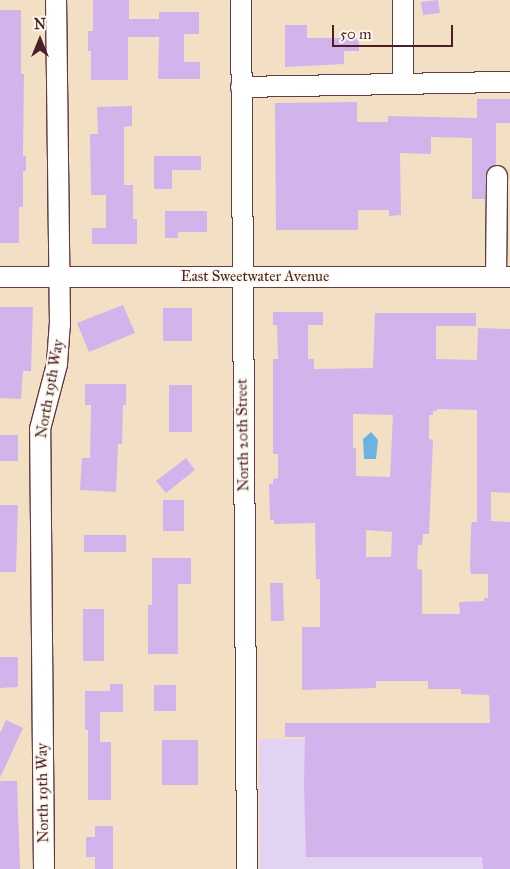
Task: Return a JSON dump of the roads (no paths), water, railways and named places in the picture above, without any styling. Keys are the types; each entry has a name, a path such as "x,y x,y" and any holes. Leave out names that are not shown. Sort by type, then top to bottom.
{"street":[{"name":"North 19th Way","path":"44,869 40,429 57,364 60,325 56,0"},
{"name":"North 20th Street","path":"241,0 241,277 247,869"},
{"path":"403,0 403,84"},
{"path":"241,87 510,82"},
{"path":"497,176 503,277"},
{"name":"East Sweetwater Avenue","path":"0,277 503,277"}],"water":[{"path":"371,432 378,440 376,459 364,459 363,439"}]}
